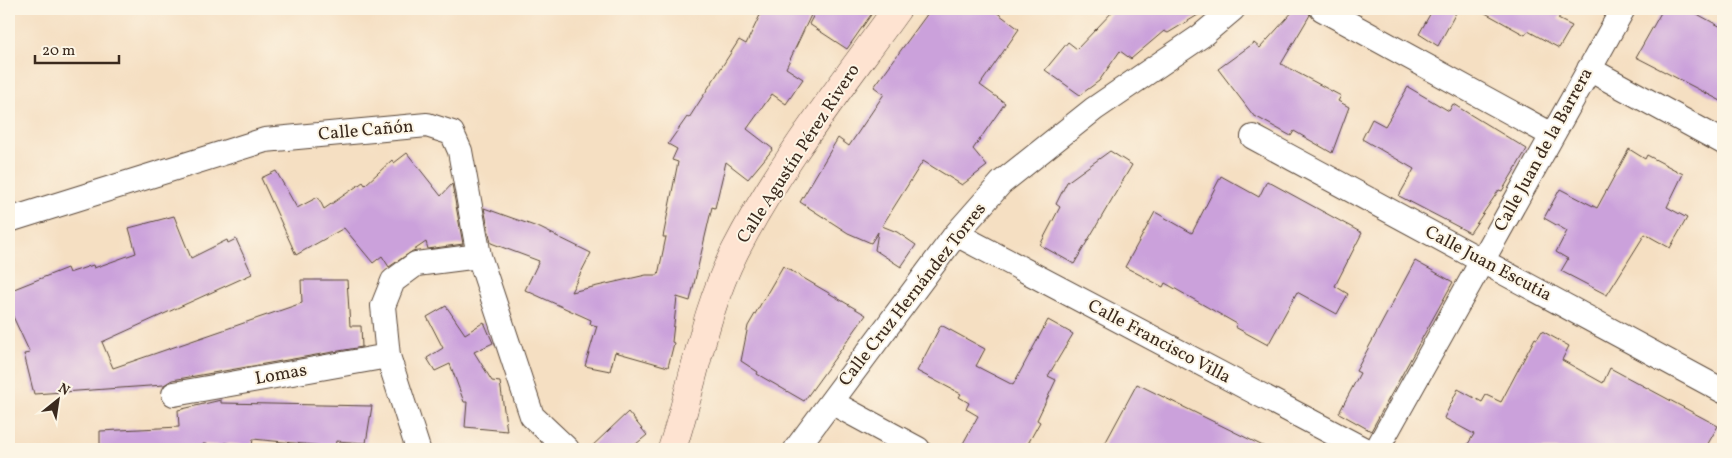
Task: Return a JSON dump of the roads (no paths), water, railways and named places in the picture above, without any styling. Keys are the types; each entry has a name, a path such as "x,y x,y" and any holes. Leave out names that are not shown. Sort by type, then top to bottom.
{"main road":[{"name":"Calle Agustín Pérez Rivero","path":"672,449 709,314 735,252 759,209 805,138 897,9"}],"street":[{"name":"Calle Cruz Hernández Torres","path":"796,449 956,234 1001,183 1094,109 1202,36 1233,9"},
{"path":"1322,9 1552,135"},
{"name":"Calle Juan de la Barrera","path":"1377,449 1623,9"},
{"path":"1589,69 1723,142"},
{"name":"Calle Cañón","path":"9,220 265,140 427,125 452,133 460,151 479,256 532,416 567,449"},
{"name":"Calle Juan Escutia","path":"1252,137 1723,390"},
{"name":"Calle Francisco Villa","path":"956,234 1363,449"},
{"path":"418,449 388,356 383,306 393,281 416,264 479,256"},
{"name":"Lomas","path":"174,394 388,356"},
{"path":"831,402 918,449"}]}
